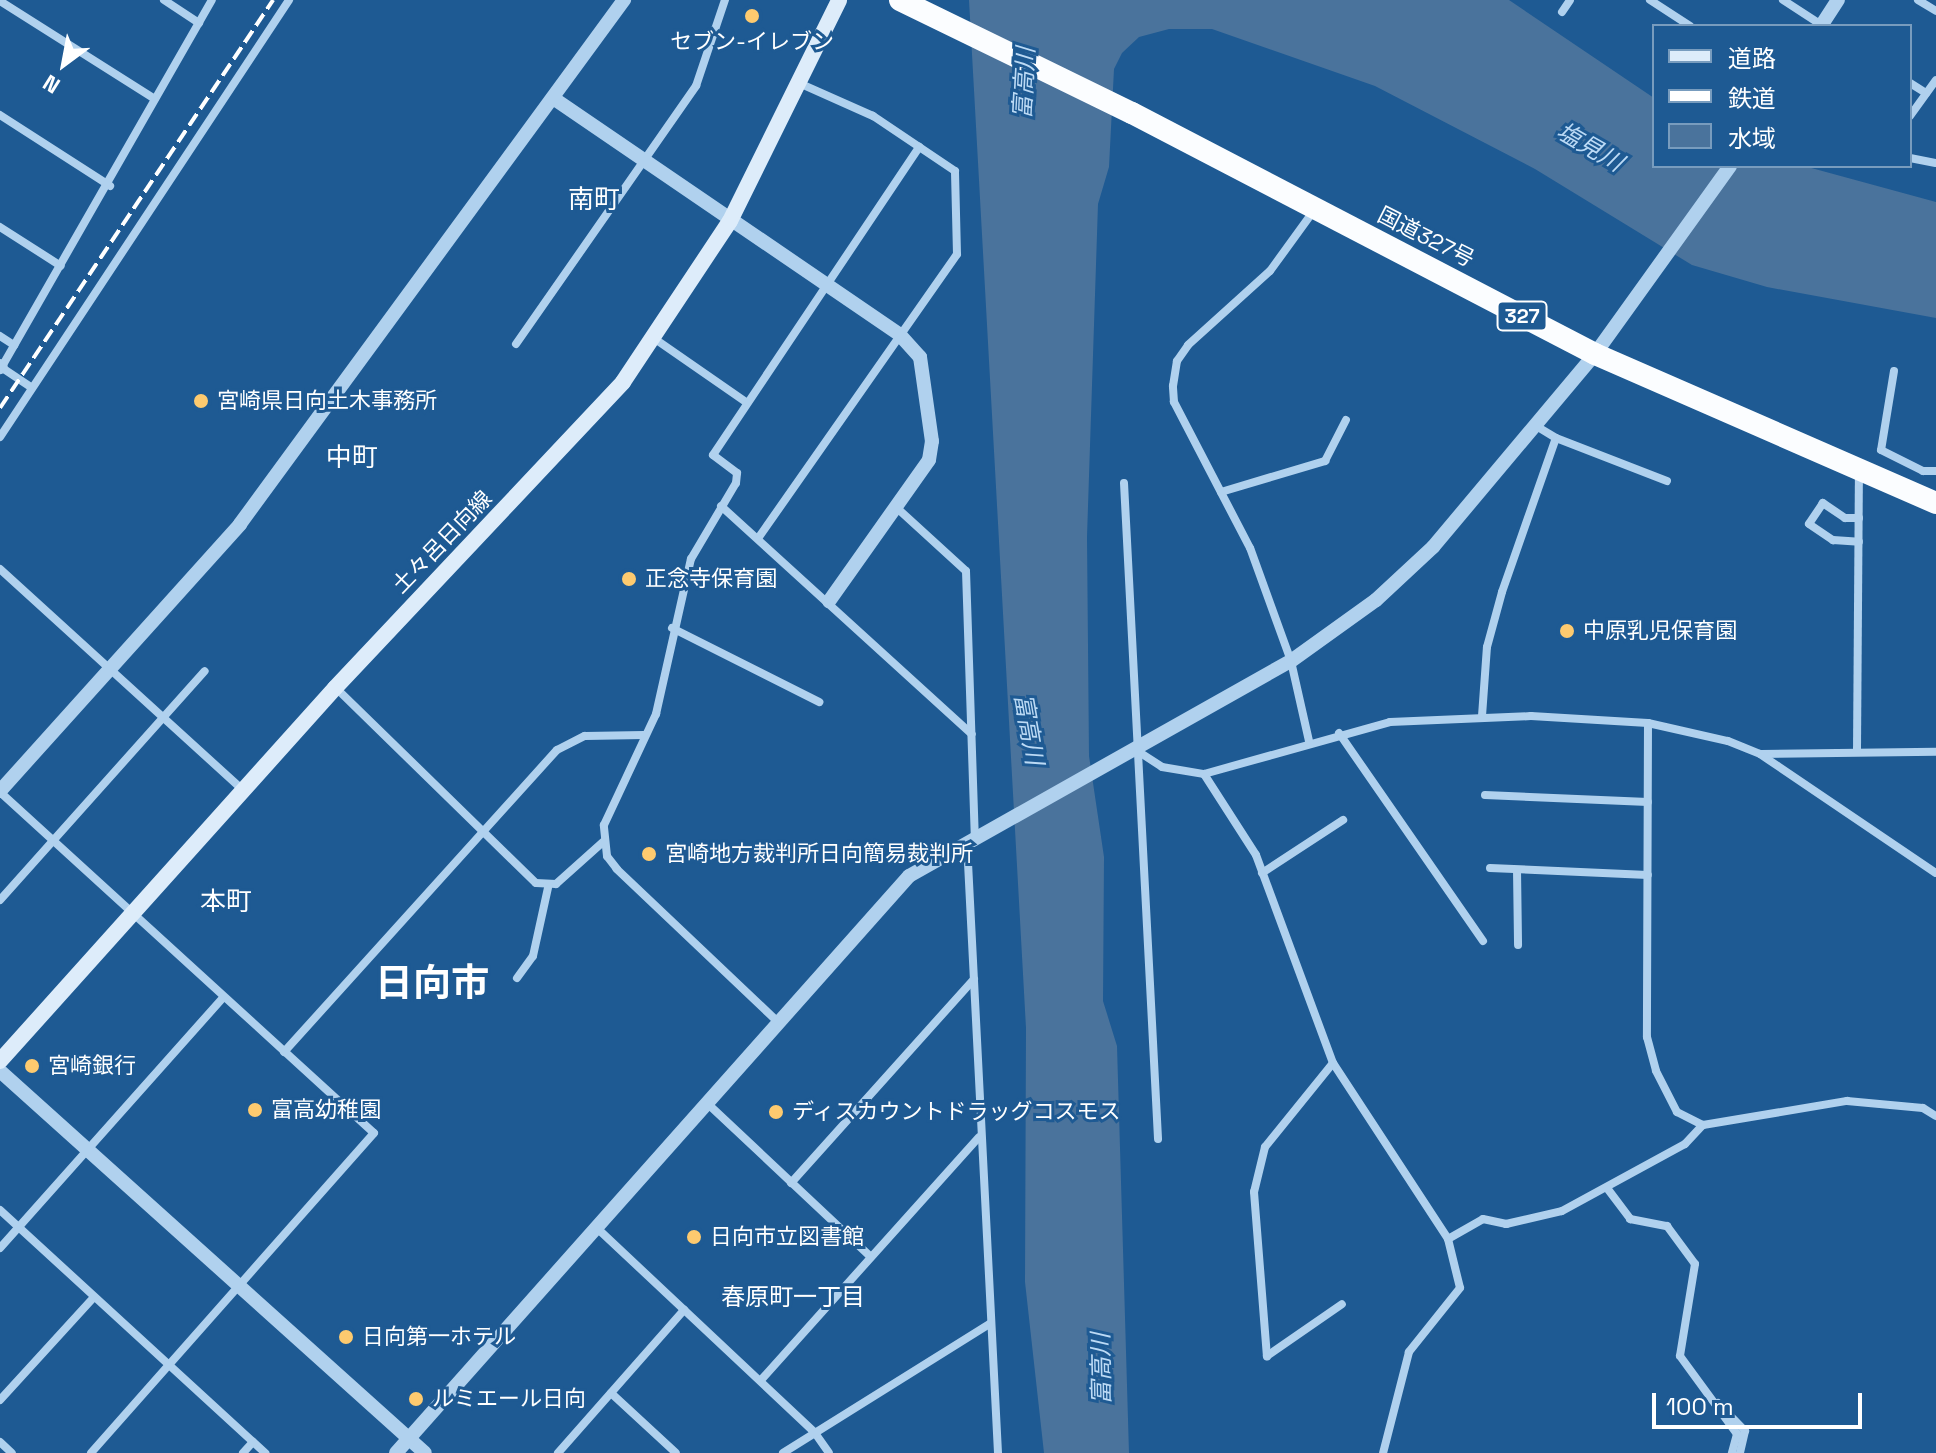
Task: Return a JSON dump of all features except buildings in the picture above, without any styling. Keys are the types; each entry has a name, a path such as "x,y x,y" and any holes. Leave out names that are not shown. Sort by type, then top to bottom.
{"highway":[{"name":"国道327号","path":"900,0 1118,106 1595,354 1936,503"}],"main road":[{"name":"土々呂日向線","path":"0,1061 134,916 335,688 578,431 655,339 730,221 801,84 839,0"}],"street":[{"path":"164,0 199,23"},
{"path":"32,388 0,368 110,186 212,0"},
{"path":"0,437 289,0"},
{"path":"91,1453 374,1133 0,791 114,669 240,524 624,0"},
{"path":"516,344 641,159 696,86 725,0"},
{"path":"1562,12 1570,0"},
{"path":"1650,0 1687,24"},
{"path":"1783,0 1819,24"},
{"path":"1823,24 1838,0"},
{"path":"1918,0 1936,11"},
{"path":"0,1 155,99"},
{"path":"1912,113 1936,80"},
{"path":"759,537 957,254 955,171 873,116 801,84"},
{"path":"1912,84 1926,93"},
{"path":"553,98 900,335 926,373 932,441 929,460 829,601"},
{"path":"0,115 110,186"},
{"path":"779,1023 617,869 603,842 604,825 659,703 672,628 691,559 737,473 713,455 919,147"},
{"path":"1912,158 1936,163"},
{"path":"396,1453 909,876 976,835 1134,752 1291,661 1376,600 1433,547 1538,427 1595,354 1662,266 1729,168"},
{"path":"1309,741 1291,661 1250,548 1174,402 1177,361 1188,345 1270,271 1316,209"},
{"path":"0,227 61,266"},
{"path":"0,336 14,345"},
{"path":"655,339 746,402"},
{"path":"1894,371 1881,450 1923,471 1936,471"},
{"path":"1221,492 1325,461 1346,420"},
{"path":"1538,427 1556,438 1667,481"},
{"path":"1482,716 1487,647 1502,592 1556,438"},
{"path":"1857,750 1859,470"},
{"path":"1124,483 1134,752 1158,1139"},
{"path":"1859,518 1845,518 1823,503 1809,524 1833,540 1859,542"},
{"path":"721,506 759,537 972,734"},
{"path":"897,508 966,571 976,835 974,979 997,1452"},
{"path":"0,569 114,669 244,791"},
{"path":"672,628 819,702"},
{"path":"0,900 205,671"},
{"path":"335,688 536,883 548,888"},
{"path":"1134,752 1162,767 1204,774 1309,741 1390,722 1482,716 1648,723 1728,741 1760,754 1936,873"},
{"path":"1648,723 1647,1037 1656,1071 1677,1112 1703,1125 1847,1101 1923,1108 1936,1116"},
{"path":"1339,733 1483,941"},
{"path":"284,1052 481,830 570,741 644,735"},
{"path":"1760,754 1857,750 1936,752"},
{"path":"1204,774 1262,873 1333,1063 1448,1239 1460,1288 1409,1352 1383,1453"},
{"path":"1485,795 1648,802"},
{"path":"1262,873 1343,820"},
{"path":"517,978 533,956 548,888 603,842"},
{"path":"1490,868 1648,875"},
{"path":"1517,870 1518,945"},
{"path":"791,1183 974,979"},
{"path":"0,1248 223,998"},
{"path":"1333,1063 1265,1147 1254,1192 1267,1356 1342,1304"},
{"path":"0,1071 425,1453"},
{"path":"708,1104 870,1256"},
{"path":"1448,1239 1483,1219 1506,1224 1562,1211 1685,1144 1703,1125"},
{"path":"761,1380 980,1137"},
{"path":"1607,1188 1630,1219 1667,1226 1695,1264 1680,1356 1692,1377 1737,1434 1732,1453"},
{"path":"0,1210 265,1453"},
{"path":"598,1229 761,1380 815,1433 829,1453"},
{"path":"0,1400 94,1297"},
{"path":"558,1453 684,1310"},
{"path":"783,1453 991,1323"},
{"path":"1692,1377 1745,1431 1740,1453"},
{"path":"611,1393 676,1453"},
{"path":"0,1442 12,1453"},
{"path":"243,1453 253,1442"}],"water":[{"path":"969,0 1509,0 1652,97 1652,168 1811,168 1936,202 1936,318 1767,287 1692,265 1535,169 1375,86 1212,29 1169,29 1139,37 1122,53 1114,69 1109,167 1098,204 1087,537 1089,756 1104,857 1103,1001 1117,1046 1129,1453 1044,1453 1025,1282 1026,1028"}],"railway":[{"path":"0,408 273,0"}],"place":[{"name":"セブン-イレブン","path":"752,16"},
{"name":"宮崎県日向土木事務所","path":"201,401"},
{"name":"正念寺保育園","path":"629,579"},
{"name":"中原乳児保育園","path":"1567,631"},
{"name":"宮崎地方裁判所日向簡易裁判所","path":"649,854"},
{"name":"宮崎銀行","path":"32,1066"},
{"name":"富高幼稚園","path":"255,1110"},
{"name":"ディスカウントドラッグコスモス","path":"776,1112"},
{"name":"日向市立図書館","path":"694,1237"},
{"name":"日向第一ホテル","path":"346,1337"},
{"name":"ルミエール日向","path":"416,1399"}],"district":[{"name":"南町","path":"594,200"},
{"name":"中町","path":"352,458"},
{"name":"本町","path":"226,902"},
{"name":"日向市","path":"432,984"},
{"name":"春原町一丁目","path":"793,1297"}],"water label":[{"name":"富高川","path":"1024,83"},
{"name":"塩見川","path":"1590,147"},
{"name":"富高川","path":"1029,729"},
{"name":"富高川","path":"1101,1369"}]}
